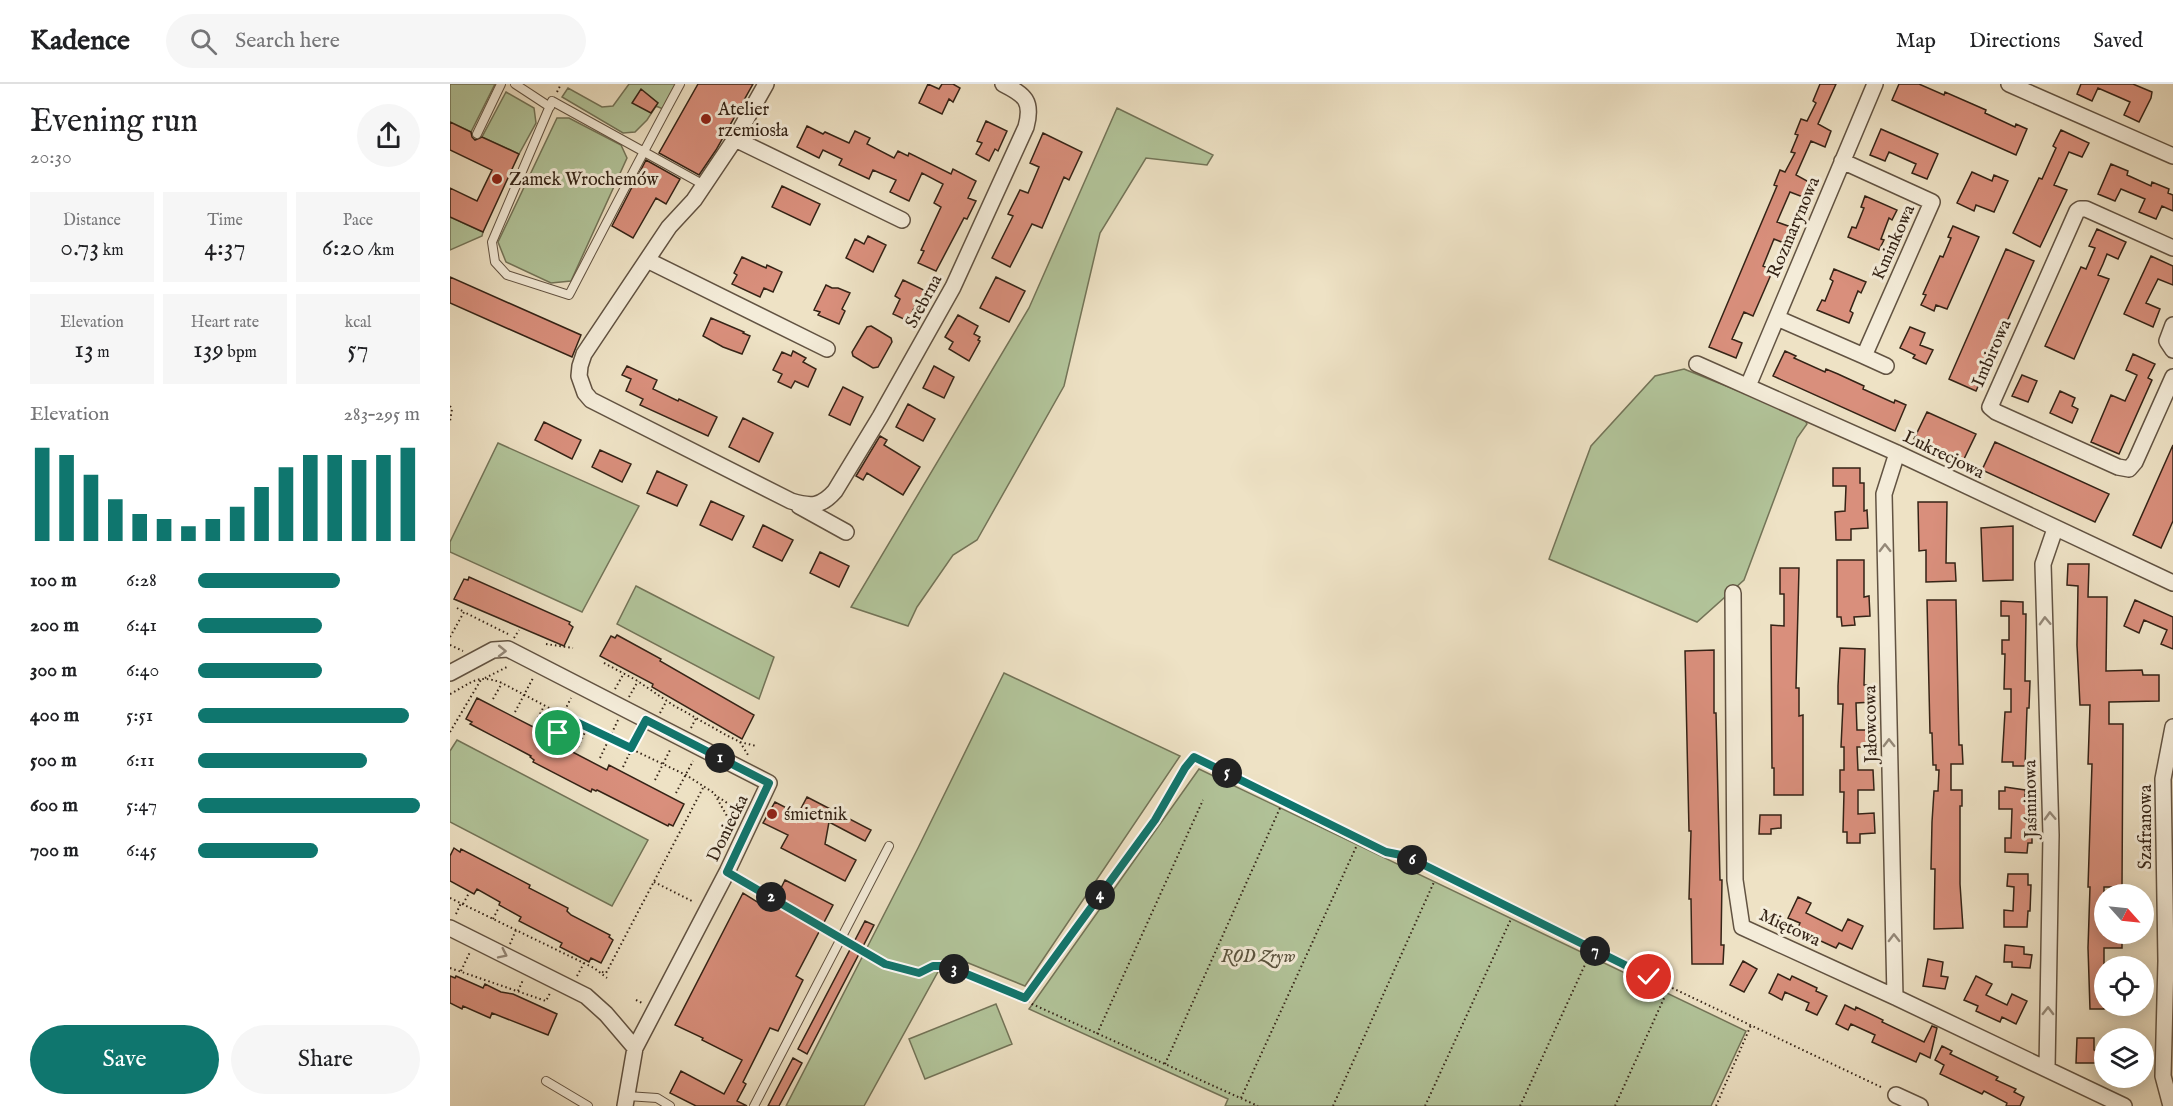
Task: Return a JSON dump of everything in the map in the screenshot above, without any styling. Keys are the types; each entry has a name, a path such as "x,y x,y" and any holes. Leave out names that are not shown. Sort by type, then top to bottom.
{"street":[{"name":"Srebrna","path":"766,84 735,139 704,185 669,227 584,354 579,376 585,393 591,400 791,501 846,532"},
{"name":"Srebrna","path":"791,501 812,507 827,500 835,491 880,417 953,287 1028,119 1026,99 1003,84"},
{"name":"Rozmarynowa","path":"1748,386 1875,84"},
{"path":"2009,84 2173,156"},
{"path":"735,139 902,220"},
{"name":"Kminkowa","path":"1842,161 1932,202 1864,356"},
{"name":"Imbirowa","path":"2173,248 2086,209 2077,211 1990,407 1996,412 2118,467 2129,469 2135,462 2173,378"},
{"path":"646,260 827,349"},
{"path":"1777,318 1886,366"},
{"path":"2173,325 2167,341 2173,350"},
{"name":"Lukrecjowa","path":"1697,364 1897,453 2173,583"},
{"name":"Jałowcowa","path":"1895,997 1884,494 1897,453"},
{"name":"Jaśminowa","path":"2047,1070 2051,835 2043,564 2055,529"},
{"name":"Miętowa","path":"1733,593 1735,880 1742,927 2124,1106"},
{"name":"Doniecka","path":"450,674 494,650 508,649 625,705 769,783 727,872 635,1048 626,1101"},
{"name":"Szafranowa","path":"2166,1105 2163,1076 2169,962 2168,779 2173,727"},
{"path":"450,928 586,996 606,1014 635,1048"},
{"path":"1896,1095 1920,1106"}],"lane":[{"path":"477,134 501,84"},
{"path":"515,84 550,107"},
{"path":"680,84 644,151 569,295 507,275 495,262 492,242 552,101 644,151 704,185"},
{"path":"754,1106 889,846"},
{"path":"546,1081 588,1106"},
{"path":"626,1101 657,1098 670,1106"}],"path":[{"path":"450,405 452,409 450,421"},
{"path":"457,608 515,637"},
{"path":"450,637 464,612"},
{"path":"490,625 492,621"},
{"path":"546,644 573,648"},
{"path":"604,663 738,741 756,746"},
{"path":"450,694 507,667"},
{"path":"612,694 624,673"},
{"path":"483,678 502,683 587,728 663,763 704,786 746,815"},
{"path":"450,732 483,678"},
{"path":"514,712 533,678"},
{"path":"600,758 638,681"},
{"path":"493,699 502,683"},
{"path":"555,739 566,717 564,712 572,698"},
{"path":"623,767 631,748 667,701"},
{"path":"544,706 536,722 546,730 549,728 558,733"},
{"path":"578,747 587,728"},
{"path":"655,780 672,744"},
{"path":"676,793 696,757"},
{"path":"1025,998 1155,820 1185,768 1194,757 1386,852 1406,856 1649,977 1896,1095"},
{"path":"602,972 606,973 704,786"},
{"path":"716,796 737,832"},
{"path":"1097,1034 1203,800"},
{"path":"1165,1064 1280,808"},
{"path":"1241,1098 1357,845"},
{"path":"727,872 885,964 919,973 933,966 947,966 1025,998 1032,1004 1258,1106"},
{"path":"654,882 699,904"},
{"path":"1333,1106 1434,882"},
{"path":"463,904 469,893"},
{"path":"450,898 602,972 607,978"},
{"path":"493,919 499,907"},
{"path":"1425,1106 1511,919"},
{"path":"461,971 473,947"},
{"path":"1520,1106 1589,956"},
{"path":"450,968 546,1001"},
{"path":"518,991 526,974"},
{"path":"1615,1106 1665,996"},
{"path":"1716,1106 1751,1025"}],"green space":[{"path":"450,84 495,84 471,132 450,122"},
{"path":"629,84 676,84 663,109 656,106 635,132 623,133 562,97 568,88 602,107 613,106"},
{"path":"506,92 534,108 536,123 519,154 482,137"},
{"path":"1117,108 1213,155 1207,165 1146,158 1100,233 1064,386 977,540 953,555 917,607 908,626 851,607 1029,308"},
{"path":"557,118 569,118 621,145 627,158 571,281 551,283 506,262 498,242"},
{"path":"450,217 483,232 482,236 450,250"},
{"path":"1684,369 1803,417 1807,424 1797,438 1744,580 1697,622 1549,559 1591,446 1655,376"},
{"path":"498,443 639,506 582,612 450,552 450,542"},
{"path":"636,586 774,657 759,699 617,624"},
{"path":"1004,673 1180,756 1025,986 951,956 939,970 864,1106 786,1106 918,848"},
{"path":"457,740 648,840 612,906 450,822 450,751"},
{"name":"ROD Zryw","path":"1199,769 1746,1031 1711,1106 1225,1106 1228,1099 1029,1009"},
{"path":"996,1004 1012,1044 925,1079 909,1039"}],"building":[{"name":"Atelier rzemiosła","path":"698,84 753,84 716,150 699,175 659,153"},
{"path":"928,84 939,89 942,84 953,84 960,88 953,102 949,99 942,114 919,103"},
{"path":"1820,84 1836,84 1818,124 1831,131 1825,147 1811,141 1796,175 1809,182 1803,197 1790,192 1777,222 1791,227 1784,243 1774,239 1763,266 1773,270 1753,316 1744,312 1732,339 1742,343 1736,358 1709,347 1777,186 1774,185 1780,170 1785,172 1795,153 1791,152 1801,119 1807,121 1816,103 1813,101"},
{"path":"1899,84 1919,84 1944,95 1945,92 1986,110 1985,113 2015,127 2016,124 2027,129 2016,155 1892,100"},
{"path":"2081,84 2133,84 2152,92 2139,122 2124,115 2130,102 2098,88 2092,101 2077,94"},
{"path":"641,89 658,103 651,113 632,103"},
{"path":"986,121 1007,131 998,151 995,149 989,161 976,154 982,143 977,141"},
{"name":"Zamek Wrochemów","path":"450,122 471,132 475,140 482,137 519,154 483,232 450,217 450,188 477,201 492,170 450,150"},
{"path":"807,126 849,143 855,131 870,138 867,144 894,158 898,151 908,156 909,153 951,174 953,169 976,181 968,198 976,201 967,219 964,218 936,271 918,263 924,251 921,250 941,207 934,203 943,184 922,173 909,201 890,192 896,180 873,170 869,179 839,165 842,159 823,150 819,158 797,147"},
{"path":"1881,129 1938,154 1927,179 1912,173 1916,164 1889,152 1885,161 1870,155"},
{"path":"2061,130 2089,143 2082,157 2069,152 2054,185 2067,190 2040,247 2013,233 2039,178 2042,179 2056,148 2053,146"},
{"path":"1043,133 1082,152 1069,180 1064,177 1042,228 1032,224 1010,267 992,258 1013,216 1008,214 1020,190 1028,193 1039,167 1030,163"},
{"path":"646,160 680,179 666,204 656,198 633,238 612,226"},
{"path":"2111,164 2128,171 2127,175 2151,186 2152,182 2169,189 2168,193 2173,195 2173,211 2162,206 2156,219 2139,212 2145,199 2121,189 2115,201 2098,194"},
{"path":"1972,172 1992,181 1994,175 2008,181 1994,212 1976,205 1974,211 1957,203"},
{"path":"782,186 820,204 810,225 772,207"},
{"path":"1865,196 1897,210 1892,220 1889,218 1879,250 1848,237 1852,227 1856,228 1864,208 1861,207"},
{"path":"1953,226 1979,237 1947,309 1936,305 1934,311 1921,305 1926,295 1923,294 1940,256 1943,257"},
{"path":"2097,229 2126,242 2118,259 2107,254 2098,275 2109,279 2074,359 2045,346 2081,267 2086,269 2095,248 2089,246"},
{"path":"868,236 886,245 873,272 846,258 855,239 864,244"},
{"path":"2006,249 2034,261 1976,391 1949,379"},
{"path":"2151,256 2173,266 2173,285 2158,279 2146,303 2160,309 2153,327 2124,314"},
{"path":"742,257 766,268 767,265 782,272 773,292 764,288 760,297 732,284 737,275 734,273"},
{"path":"1834,269 1866,282 1861,293 1858,291 1850,311 1853,313 1849,323 1817,310 1822,300 1825,301 1833,281 1830,279"},
{"path":"450,277 581,335 572,357 450,303"},
{"path":"996,277 1025,291 1009,322 980,308"},
{"path":"903,280 928,292 920,308 915,306 908,321 893,314 900,299 895,296"},
{"path":"826,285 850,293 842,309 845,311 839,324 818,315 820,312 814,310"},
{"path":"958,315 978,326 974,334 980,337 978,340 980,341 969,361 949,349 953,342 945,337"},
{"path":"711,318 750,336 742,354 703,336"},
{"path":"871,326 891,338 892,342 878,367 873,368 853,356 852,352 867,327"},
{"path":"1910,327 1925,333 1920,345 1933,350 1926,364 1913,358 1915,355 1900,348"},
{"path":"793,351 806,358 803,362 816,369 808,387 795,381 791,388 778,382 782,374 773,370 782,352 791,356"},
{"path":"1785,351 1796,356 1794,358 1825,372 1826,369 1838,374 1864,386 1863,389 1894,403 1895,400 1906,405 1895,431 1773,376"},
{"path":"2133,354 2155,364 2148,378 2152,380 2119,454 2091,442 2111,395 2125,401 2137,375 2126,370"},
{"path":"627,366 657,380 653,389 717,417 708,436 640,405 643,399 626,391 631,379 622,375"},
{"path":"934,366 954,377 944,398 923,388"},
{"path":"2022,375 2037,381 2028,402 2012,396"},
{"path":"843,387 863,397 850,425 829,415"},
{"path":"2060,391 2075,398 2072,406 2078,409 2072,423 2050,413"},
{"path":"908,404 935,419 923,441 896,427"},
{"path":"1927,412 1976,434 1963,461 1914,439"},
{"path":"743,418 773,433 759,462 729,447"},
{"path":"544,422 581,440 572,459 535,440"},
{"path":"880,436 887,440 884,445 920,467 903,495 867,473 863,480 856,476"},
{"path":"1995,442 2109,494 2095,522 1982,470"},
{"path":"2173,445 2173,521 2161,548 2133,535"},
{"path":"600,450 631,464 622,482 592,467"},
{"path":"1833,468 1860,468 1860,483 1864,483 1864,511 1867,510 1868,528 1851,529 1851,540 1836,540 1835,512 1845,511 1846,486 1833,486"},
{"path":"657,471 687,485 677,506 647,493"},
{"path":"711,501 744,516 732,540 700,525"},
{"path":"1918,502 1947,502 1946,563 1955,563 1956,581 1926,582 1926,550 1919,551"},
{"path":"763,525 793,540 782,561 753,547"},
{"path":"2013,526 2013,580 1983,581 1981,528"},
{"path":"820,552 849,566 839,587 810,573"},
{"path":"1837,560 1864,560 1864,597 1869,596 1870,616 1854,617 1855,625 1842,626 1841,617 1837,617"},
{"path":"2068,564 2089,564 2088,597 2107,597 2106,671 2142,670 2143,675 2159,675 2159,701 2109,702 2109,724 2123,724 2122,884 2094,884 2094,944 2122,944 2122,948 2104,948 2104,956 2094,956 2094,1009 2090,1009 2088,948 2092,764 2088,764 2090,705 2080,705 2077,645 2078,586 2067,585"},
{"path":"1780,568 1799,568 1796,688 1799,688 1799,716 1803,715 1803,795 1774,795 1771,625 1784,626 1784,594 1780,594"},
{"path":"469,577 570,622 569,624 573,627 564,646 454,599 464,579 468,580"},
{"path":"1927,600 1956,600 1959,745 1962,745 1963,764 1951,764 1951,790 1962,790 1960,884 1963,928 1934,929 1935,869 1931,869 1932,822 1934,791 1938,791 1939,770 1936,770 1936,765 1933,765 1932,733 1930,733"},
{"path":"2135,600 2173,617 2173,649 2161,644 2167,630 2144,620 2139,633 2124,626"},
{"path":"2001,601 2023,602 2023,614 2026,614 2025,681 2030,681 2025,766 2013,766 2013,762 2002,762 2005,712 2011,712 2011,689 2004,689 2005,654 2002,654 2002,640 2009,640 2009,616 2001,616"},
{"path":"617,635 754,715 742,739 652,687 653,684 600,656 611,636 615,638"},
{"path":"1840,648 1865,649 1864,685 1872,685 1873,702 1856,703 1857,730 1873,730 1873,747 1857,747 1858,770 1873,770 1874,790 1858,790 1858,814 1874,813 1875,833 1860,834 1860,843 1847,843 1847,832 1843,832 1844,792 1840,792 1840,770 1844,770 1844,747 1841,747 1843,704 1838,704"},
{"path":"1714,650 1714,713 1716,713 1720,880 1722,880 1723,964 1692,964 1691,899 1689,899 1691,831 1689,831 1685,651"},
{"path":"477,698 543,732 542,736 607,770 609,765 684,804 673,826 669,824 668,826 597,790 592,789 591,792 533,762 531,756 470,724 472,722 466,719"},
{"path":"2005,787 2025,790 2025,798 2028,799 2032,843 2028,843 2027,853 2005,852 2005,838 2011,838 2012,809 1999,809 1999,791 2005,791"},
{"path":"807,797 871,830 865,841 829,822 825,844 856,860 845,881 781,848 788,835 763,823 775,802 798,814"},
{"path":"1760,815 1781,815 1781,828 1771,829 1771,834 1759,834"},
{"path":"454,848 460,852 461,849 530,885 529,888 568,908 567,911 571,915 610,935 609,937 613,940 601,963 591,958 589,962 560,947 562,943 519,921 521,917 477,889 474,894 450,881 450,856"},
{"path":"2008,874 2028,874 2028,885 2031,885 2027,927 2004,927 2004,910 2013,911 2014,887 2007,886"},
{"path":"785,880 833,905 796,976 803,980 778,1031 770,1028 743,1082 746,1084 737,1101 747,1106 696,1106 670,1093 681,1071 724,1094 742,1060 675,1025 743,893 770,910"},
{"path":"1798,897 1811,903 1806,913 1842,931 1848,919 1863,926 1852,949 1839,943 1836,948 1797,930 1800,923 1788,918"},
{"path":"865,921 874,925 807,1054 798,1049"},
{"path":"2005,945 2024,947 2024,954 2032,955 2030,968 2012,967 2012,962 2004,962"},
{"path":"1928,959 1943,962 1941,976 1948,977 1945,989 1923,986"},
{"path":"1743,961 1757,969 1744,992 1730,985"},
{"path":"1778,974 1790,980 1792,976 1817,988 1816,991 1827,996 1817,1015 1806,1010 1809,1003 1785,992 1782,1000 1769,993"},
{"path":"450,976 455,978 456,976 483,988 485,984 557,1014 548,1035 492,1013 490,1018 450,1003"},
{"path":"1976,976 1992,984 1986,995 2007,1005 2012,994 2027,1001 2016,1024 2002,1017 2000,1022 1976,1011 1978,1006 1964,1000"},
{"path":"1845,1005 1855,1010 1856,1007 1924,1042 1932,1026 1937,1028 1930,1058 1920,1053 1916,1062 1872,1042 1875,1035 1851,1024 1848,1030 1836,1024"},
{"path":"2077,1038 2094,1038 2094,1063 2076,1063"},
{"path":"1942,1046 1952,1051 1950,1054 1998,1077 1996,1080 2016,1089 2014,1092 2024,1097 2020,1106 2006,1106 2007,1103 1984,1091 1982,1094 1940,1074 1944,1065 1935,1060"},
{"path":"793,1058 802,1063 779,1106 768,1106"}],"place":[{"name":"Atelier rzemiosła","path":"706,119"},
{"name":"Zamek Wrochemów","path":"497,179"},
{"name":"śmietnik","path":"772,814"}],"route":[{"path":"558,733 566,717 631,748 646,720 769,783 727,872 885,964 919,973 933,966 947,966 1025,998 1155,820 1185,768 1194,757 1386,852 1406,856 1649,977"}]}
